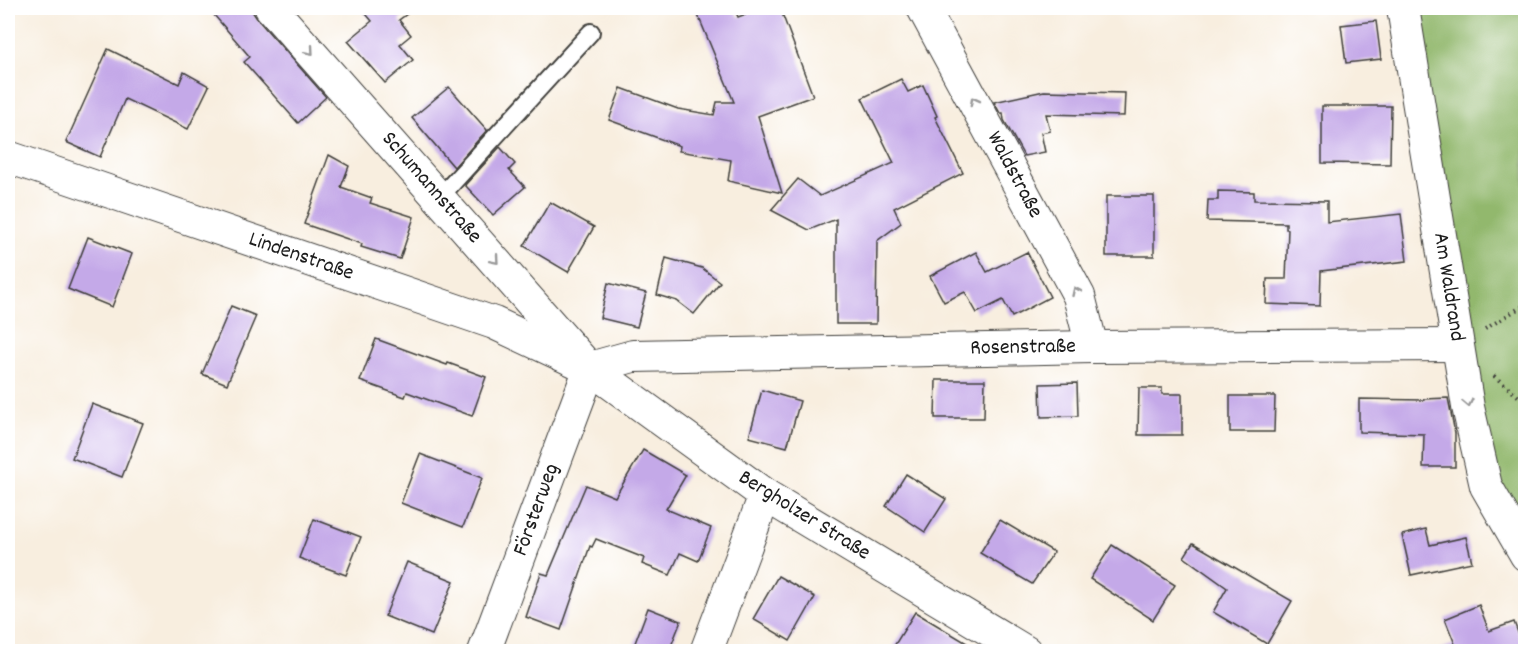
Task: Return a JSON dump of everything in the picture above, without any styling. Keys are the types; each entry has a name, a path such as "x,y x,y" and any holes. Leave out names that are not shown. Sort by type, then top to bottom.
{"street":[{"name":"Schumannstraße","path":"271,8 590,368"},
{"name":"Waldstraße","path":"923,8 1079,296 1092,347"},
{"name":"Am Waldrand","path":"1403,8 1468,408 1486,486 1526,555"},
{"name":"Lindenstraße","path":"8,157 494,323 590,368"},
{"name":"Rosenstraße","path":"590,368 633,356 1092,347 1457,345"},
{"name":"Bergholzer Straße","path":"590,368 765,495 1026,651"},
{"name":"Försterweg","path":"484,651 590,368"},
{"path":"706,651 765,495"}],"lane":[{"path":"439,198 591,32"}],"path":[{"path":"1457,345 1526,304"}],"green space":[{"path":"1403,8 1525,8 1525,555 1486,486"}],"building":[{"path":"208,8 250,8 326,97 298,123 244,62 250,57"},
{"path":"361,8 415,8 399,20 411,35 400,44 413,60 385,83 348,41 372,21"},
{"path":"695,8 734,8 738,17 762,8 780,8 813,96 758,116 782,193 728,181 731,160 679,151 680,146 609,120 621,88 678,109 714,115 717,102 734,102"},
{"path":"1376,21 1381,59 1346,63 1341,25"},
{"path":"108,49 179,84 184,72 209,86 188,129 125,99 100,157 66,142"},
{"path":"901,79 908,92 923,85 937,116 935,117 963,173 894,208 901,223 877,241 876,324 836,324 836,219 809,230 771,210 798,179 820,196 894,163 862,98"},
{"path":"449,87 487,130 454,167 412,118"},
{"path":"1044,91 1125,93 1124,116 1046,114 1050,131 1041,133 1045,152 1024,156 1004,120 1003,113 1000,113 994,102"},
{"path":"1322,106 1391,106 1390,164 1322,163"},
{"path":"500,147 515,164 509,170 525,187 493,215 465,185"},
{"path":"329,155 349,166 341,187 372,198 370,203 414,217 400,259 361,247 362,244 304,224"},
{"path":"1218,191 1254,192 1254,200 1327,201 1327,222 1401,214 1407,261 1321,271 1320,306 1266,304 1267,279 1286,279 1288,229 1286,229 1286,223 1207,221 1208,200 1218,200"},
{"path":"1106,196 1154,196 1154,256 1106,256"},
{"path":"550,202 594,227 568,272 524,246"},
{"path":"88,237 132,254 112,307 68,289"},
{"path":"976,252 987,272 1027,252 1050,297 1012,317 1003,300 977,313 965,292 944,302 930,276"},
{"path":"666,258 702,268 720,282 694,314 677,301 657,295"},
{"path":"608,283 646,293 637,327 600,318"},
{"path":"231,306 256,316 227,384 202,374"},
{"path":"376,339 486,377 472,416 407,392 405,397 360,381"},
{"path":"936,380 985,380 984,418 935,418"},
{"path":"1077,383 1078,416 1041,417 1040,384"},
{"path":"1139,388 1162,388 1162,394 1182,394 1182,435 1138,435"},
{"path":"762,390 800,401 787,447 749,437"},
{"path":"1230,396 1275,396 1274,432 1230,432"},
{"path":"1448,398 1455,433 1455,467 1423,467 1424,434 1359,432 1359,399"},
{"path":"92,404 143,423 122,477 72,458"},
{"path":"643,450 686,475 666,509 711,528 698,561 680,553 670,575 642,564 644,558 596,539 592,547 590,546 561,630 526,617 541,573 548,575 586,485 615,497"},
{"path":"420,454 482,478 463,527 401,503"},
{"path":"906,474 946,499 925,532 886,506"},
{"path":"314,519 361,537 346,575 299,558"},
{"path":"1000,520 1054,552 1032,584 980,553"},
{"path":"1426,529 1430,545 1466,537 1472,562 1411,575 1402,535"},
{"path":"1193,543 1292,601 1267,644 1213,612 1227,588 1184,557"},
{"path":"1112,545 1175,585 1153,620 1090,579"},
{"path":"407,562 454,581 432,635 385,616"},
{"path":"778,576 815,597 790,641 753,619"},
{"path":"1479,605 1489,631 1514,622 1525,651 1441,651 1440,649 1455,644 1445,619"},
{"path":"648,608 681,621 669,651 632,651"},
{"path":"915,612 980,651 891,651"}]}
